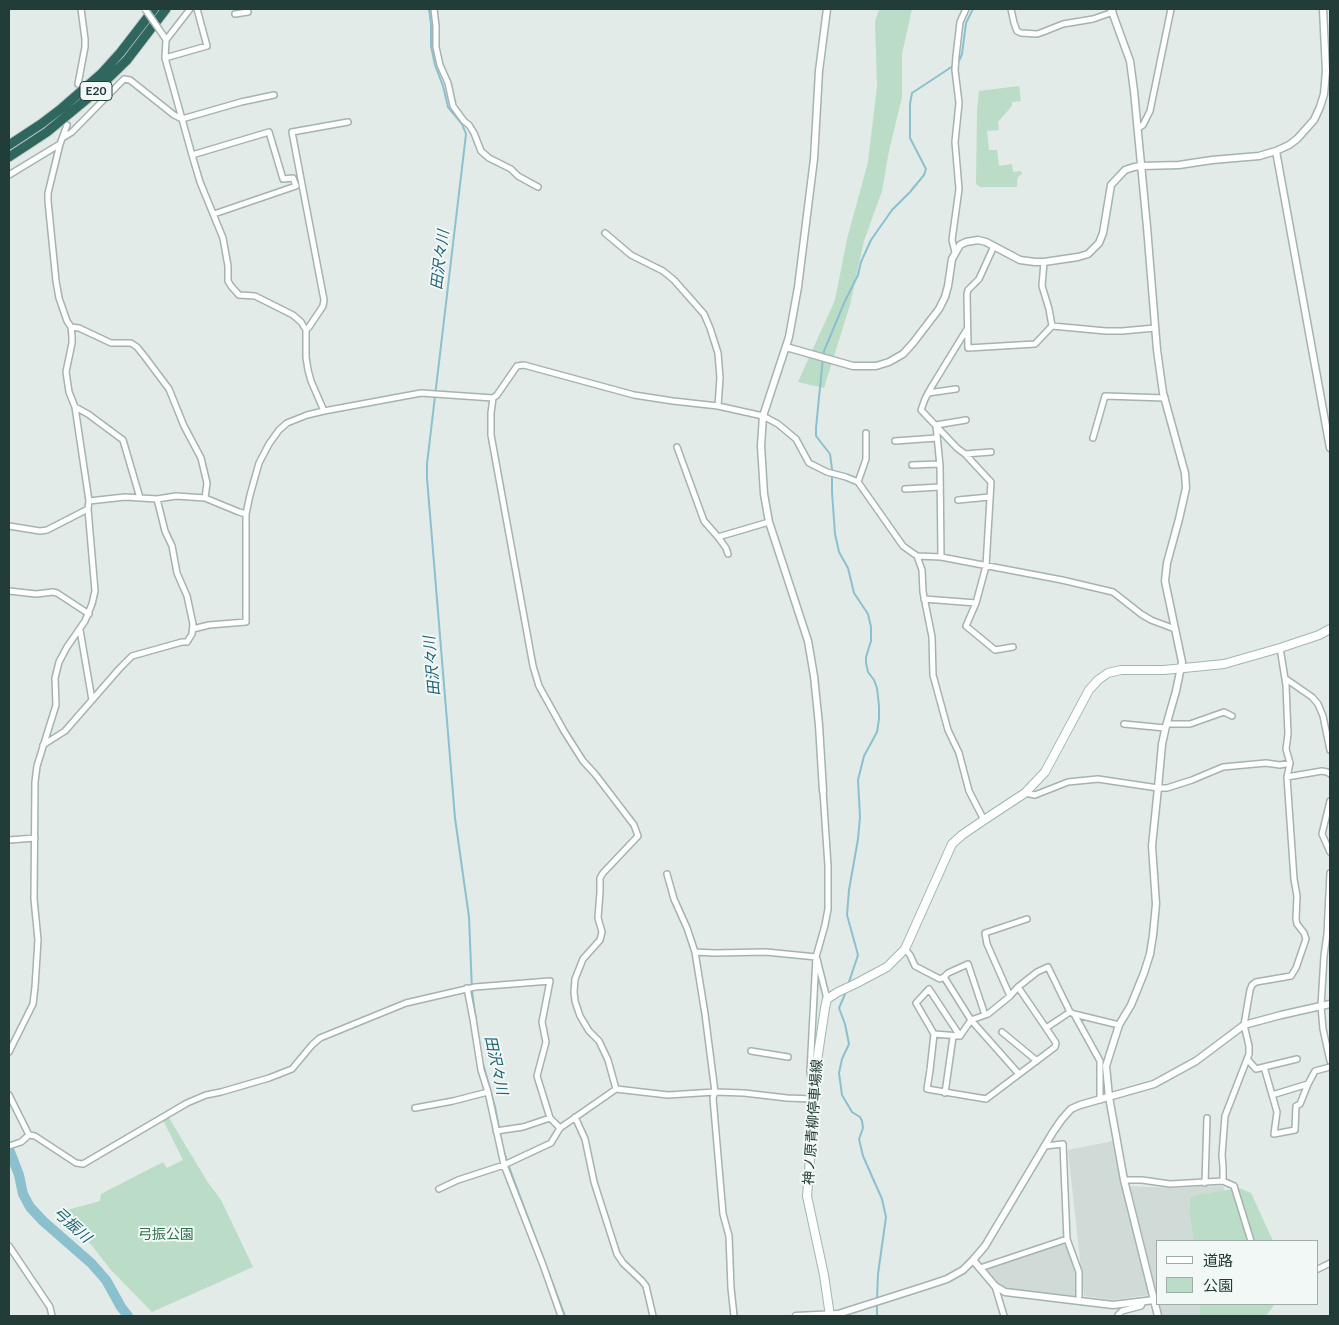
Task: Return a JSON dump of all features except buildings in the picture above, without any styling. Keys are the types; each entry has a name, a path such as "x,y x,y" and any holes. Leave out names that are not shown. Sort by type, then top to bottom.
{"highway":[{"name":"E20","path":"9,145 82,92 126,46 154,9"},
{"name":"E20","path":"9,157 46,132 87,99 127,60 166,9"}],"main road":[{"path":"827,1000 886,967 905,949 952,844 962,835 1025,793 1045,772 1089,690 1098,680 1108,673 1121,670 1180,669 1224,664 1280,648 1319,635 1330,629"},
{"name":"神ノ原青柳停車場線","path":"827,1000 813,1088 807,1196 824,1275 830,1316"}],"street":[{"path":"78,84 85,39 81,9"},
{"path":"145,9 166,40 165,58 192,155 200,182 223,238 228,266 228,281 238,295 255,296 293,315 301,322 306,330 308,370 324,411"},
{"path":"166,40 190,9"},
{"path":"165,58 207,46 197,9"},
{"path":"434,9 436,47 440,65 448,83 453,106 469,125 481,151 488,158 511,169 518,176 538,187"},
{"path":"813,1088 810,1072 816,956 828,909 828,866 819,725 808,641 769,522 762,446 763,416 789,337 798,287 814,159 819,70 827,9"},
{"path":"955,252 952,240 959,189 955,142 958,103 956,60 960,22 966,9"},
{"path":"1011,9 1017,31 1037,34 1063,24 1093,19 1112,10 1130,61 1148,227 1155,328 1165,398 1185,473 1186,488 1167,563 1165,581 1182,662 1162,744 1152,846 1156,904 1150,954 1131,1005 1120,1025 1106,1066 1108,1097 1124,1180 1158,1316"},
{"path":"1138,128 1143,124 1150,111 1171,9"},
{"path":"786,347 849,366 866,367 890,362 903,354 940,309 948,286 952,259 960,245 978,240 986,242 1020,260 1044,262 1088,254 1099,243 1103,233 1111,185 1125,170 1141,166 1180,165 1258,156 1276,151 1298,139 1314,120 1320,107 1326,84 1323,9"},
{"path":"235,14 248,12"},
{"path":"63,137 72,132 124,79 130,80 174,116 182,120 241,102 274,95"},
{"path":"306,330 310,327 323,306 324,300 292,132 348,122"},
{"path":"9,1052 33,1004 34,995 38,940 34,899 35,782 37,766 56,705 55,678 59,662 89,614 95,591 88,509 89,501 75,407 66,372 72,344 71,327 67,321 57,289 48,201 48,193 60,144 67,125"},
{"path":"192,155 269,132 283,179 293,178 296,186 214,214"},
{"path":"9,175 60,144"},
{"path":"1276,151 1330,448"},
{"path":"605,233 631,255 663,271 680,286 704,314 718,354 720,378 718,406"},
{"path":"994,246 979,279 966,294 968,348 1035,344 1052,326"},
{"path":"1044,262 1042,286 1052,326"},
{"path":"1052,326 1106,331 1155,328"},
{"path":"71,327 79,328 111,343 131,343 145,357 169,390 184,426 201,458 207,483 205,498"},
{"path":"966,329 928,392 921,410 991,482 986,566 976,603 966,626 995,650 1013,647"},
{"path":"616,1089 608,1060 599,1041 589,1031 580,1016 575,1002 575,979 583,959 600,940 602,932 598,918 600,878 638,836 634,825 583,761 564,731 539,686 533,666 491,435 493,398 517,366 524,365 634,395 718,406 763,416 778,424 796,439 810,463 827,472 858,482 902,546 917,556 941,557 1062,580 1113,592 1141,614 1175,630"},
{"path":"928,392 956,389"},
{"path":"193,629 209,625 246,622 246,514 259,463 269,444 279,430 287,423 324,411 421,393 493,398"},
{"path":"1093,438 1106,396 1165,398"},
{"path":"75,407 88,414 122,440 140,498"},
{"path":"936,425 966,420"},
{"path":"936,425 940,487 941,557"},
{"path":"858,482 866,459 866,432"},
{"path":"895,441 937,438"},
{"path":"677,447 704,521 718,536 728,554"},
{"path":"965,454 991,452"},
{"path":"912,465 939,464"},
{"path":"905,489 940,487"},
{"path":"89,501 126,497 157,499 176,496 205,498 246,514"},
{"path":"958,500 990,497"},
{"path":"43,745 65,730 132,656 187,642 193,629 187,596 177,573 172,546 165,531 157,499"},
{"path":"9,526 40,531 47,530 88,509"},
{"path":"718,536 769,522"},
{"path":"917,556 922,570 924,599 932,637 933,676 948,730 959,753 969,791 984,820"},
{"path":"9,591 36,594 57,593 89,614"},
{"path":"924,599 976,603"},
{"path":"80,630 92,700"},
{"path":"1223,1181 1222,1155 1225,1116 1249,1054 1244,1025 1250,990 1256,982 1291,976 1296,968 1306,939 1296,919 1297,896 1294,879 1287,776 1290,763 1286,749 1288,734 1286,679 1280,648"},
{"path":"1286,679 1312,696 1318,704 1323,716 1330,750"},
{"path":"1124,724 1166,726 1190,724 1224,712 1232,716"},
{"path":"1025,793 1035,795 1068,782 1098,779 1167,788 1222,767 1290,763"},
{"path":"1287,776 1322,771 1330,774"},
{"path":"1330,801 1322,834 1330,852"},
{"path":"9,840 35,838"},
{"path":"1330,873 1321,1006 1325,1044 1330,1062"},
{"path":"667,874 674,899 695,952 706,1014 715,1092 713,1098 723,1214 729,1236 734,1316"},
{"path":"1010,996 987,944 985,934 1027,919"},
{"path":"905,949 915,966 940,979 948,973 968,964 985,1015"},
{"path":"695,952 766,952 816,956"},
{"path":"816,956 827,1000"},
{"path":"934,1034 953,1037 960,1036 971,1020 988,1014 1036,972 1048,967 1100,1061 1100,1100"},
{"path":"944,977 971,1020 1018,1073"},
{"path":"9,1095 30,1135 35,1136 76,1163 83,1164 187,1103 206,1095 261,1080 292,1069 320,1038 406,1003 470,988 550,981 542,1022 546,1042 537,1076 550,1118 560,1128"},
{"path":"960,1036 929,989 916,1003 934,1034 927,1090 986,1099 1018,1073 1037,1062 1055,1047 1056,1043 1018,987"},
{"path":"470,988 480,1070 488,1092 504,1165 561,1316"},
{"path":"796,1316 830,1316 838,1314 926,1286 963,1270 985,1246 1062,1118 1071,1109 1154,1084 1196,1061 1244,1025 1330,1004"},
{"path":"1046,1028 1072,1013 1120,1025"},
{"path":"1002,1032 1037,1062"},
{"path":"945,1093 953,1037"},
{"path":"751,1051 788,1057"},
{"path":"1247,1059 1256,1069 1297,1059"},
{"path":"1264,1067 1277,1112 1274,1134 1295,1130 1296,1106 1300,1104 1308,1084 1315,1072 1330,1066"},
{"path":"1272,1095 1308,1084"},
{"path":"439,1189 458,1180 504,1165 551,1143 560,1128 616,1089 668,1094 744,1093 813,1099"},
{"path":"415,1108 488,1092"},
{"path":"575,1117 585,1139 594,1182 617,1254 623,1263 646,1286 653,1316"},
{"path":"496,1131 523,1127 550,1118"},
{"path":"1205,1183 1207,1118"},
{"path":"9,1146 20,1142 30,1135"},
{"path":"1045,1146 1063,1144 1067,1239 1079,1272 1079,1296"},
{"path":"1124,1180 1142,1180 1170,1184 1223,1181 1234,1186 1251,1240"},
{"path":"980,1268 1067,1239"},
{"path":"9,1246 50,1307 52,1316"},
{"path":"973,1260 995,1286 1005,1292 1113,1305 1154,1300"},
{"path":"1319,1268 1330,1262"},
{"path":"995,1286 1004,1316"},
{"path":"1118,1316 1122,1311 1141,1306 1143,1302"}],"shaded area":[{"path":"1113,1141 1150,1295 1113,1300 1084,1296 1068,1150"},
{"path":"1130,1186 1172,1188 1223,1186 1243,1240 1156,1240 1156,1290"},
{"path":"1070,1241 1078,1296 1019,1291 1001,1286 986,1268"},
{"path":"1158,1305 1263,1305 1253,1316 1160,1316"}],"green space":[{"path":"879,9 912,9 902,54 902,97 882,191 864,241 850,305 824,388 798,382 835,300 847,239 868,162 877,86 875,22"},
{"path":"1019,86 1021,101 1012,102 1012,106 998,122 999,130 987,131 989,150 997,150 999,166 1012,164 1013,172 1021,171 1022,174 1017,180 1017,187 980,187 976,184 979,91"},
{"name":"弓振公園","path":"169,1118 207,1181 221,1200 253,1267 152,1312 110,1269 94,1248 60,1212 100,1201 101,1194 163,1162 167,1168 183,1160 163,1120"},
{"path":"1239,1188 1251,1193 1273,1240 1194,1240 1190,1198 1197,1195"},
{"path":"1200,1305 1274,1305 1266,1316 1200,1316"}],"waterway":[{"name":"田沢々川","path":"429,9 431,46 435,65 448,107 462,124 466,134 427,464 427,478 455,818 469,917 472,991 477,1028"},
{"path":"957,63 962,54 966,23 973,9"},
{"path":"848,985 858,955 847,915 860,817 858,780 864,756 877,732 879,706 877,688 868,672 866,663 871,641 871,627 868,614 854,593 848,568 839,552 835,534 830,454 816,436 822,367 824,351 858,275 861,262 871,240 892,210 924,175 926,169 910,138 910,104 912,93 953,66"},
{"path":"846,992 839,1008 849,1044 842,1059 839,1073 842,1095 852,1112 860,1117 862,1121 863,1128 859,1139 863,1156 882,1199 886,1217 878,1274 877,1299"},
{"name":"田沢々川","path":"482,1060 495,1107 503,1149 565,1316"},
{"name":"弓振川","path":"9,1149 19,1175 23,1194 30,1207 43,1221 91,1263 106,1280 128,1316"},
{"path":"877,1304 877,1316"}]}
